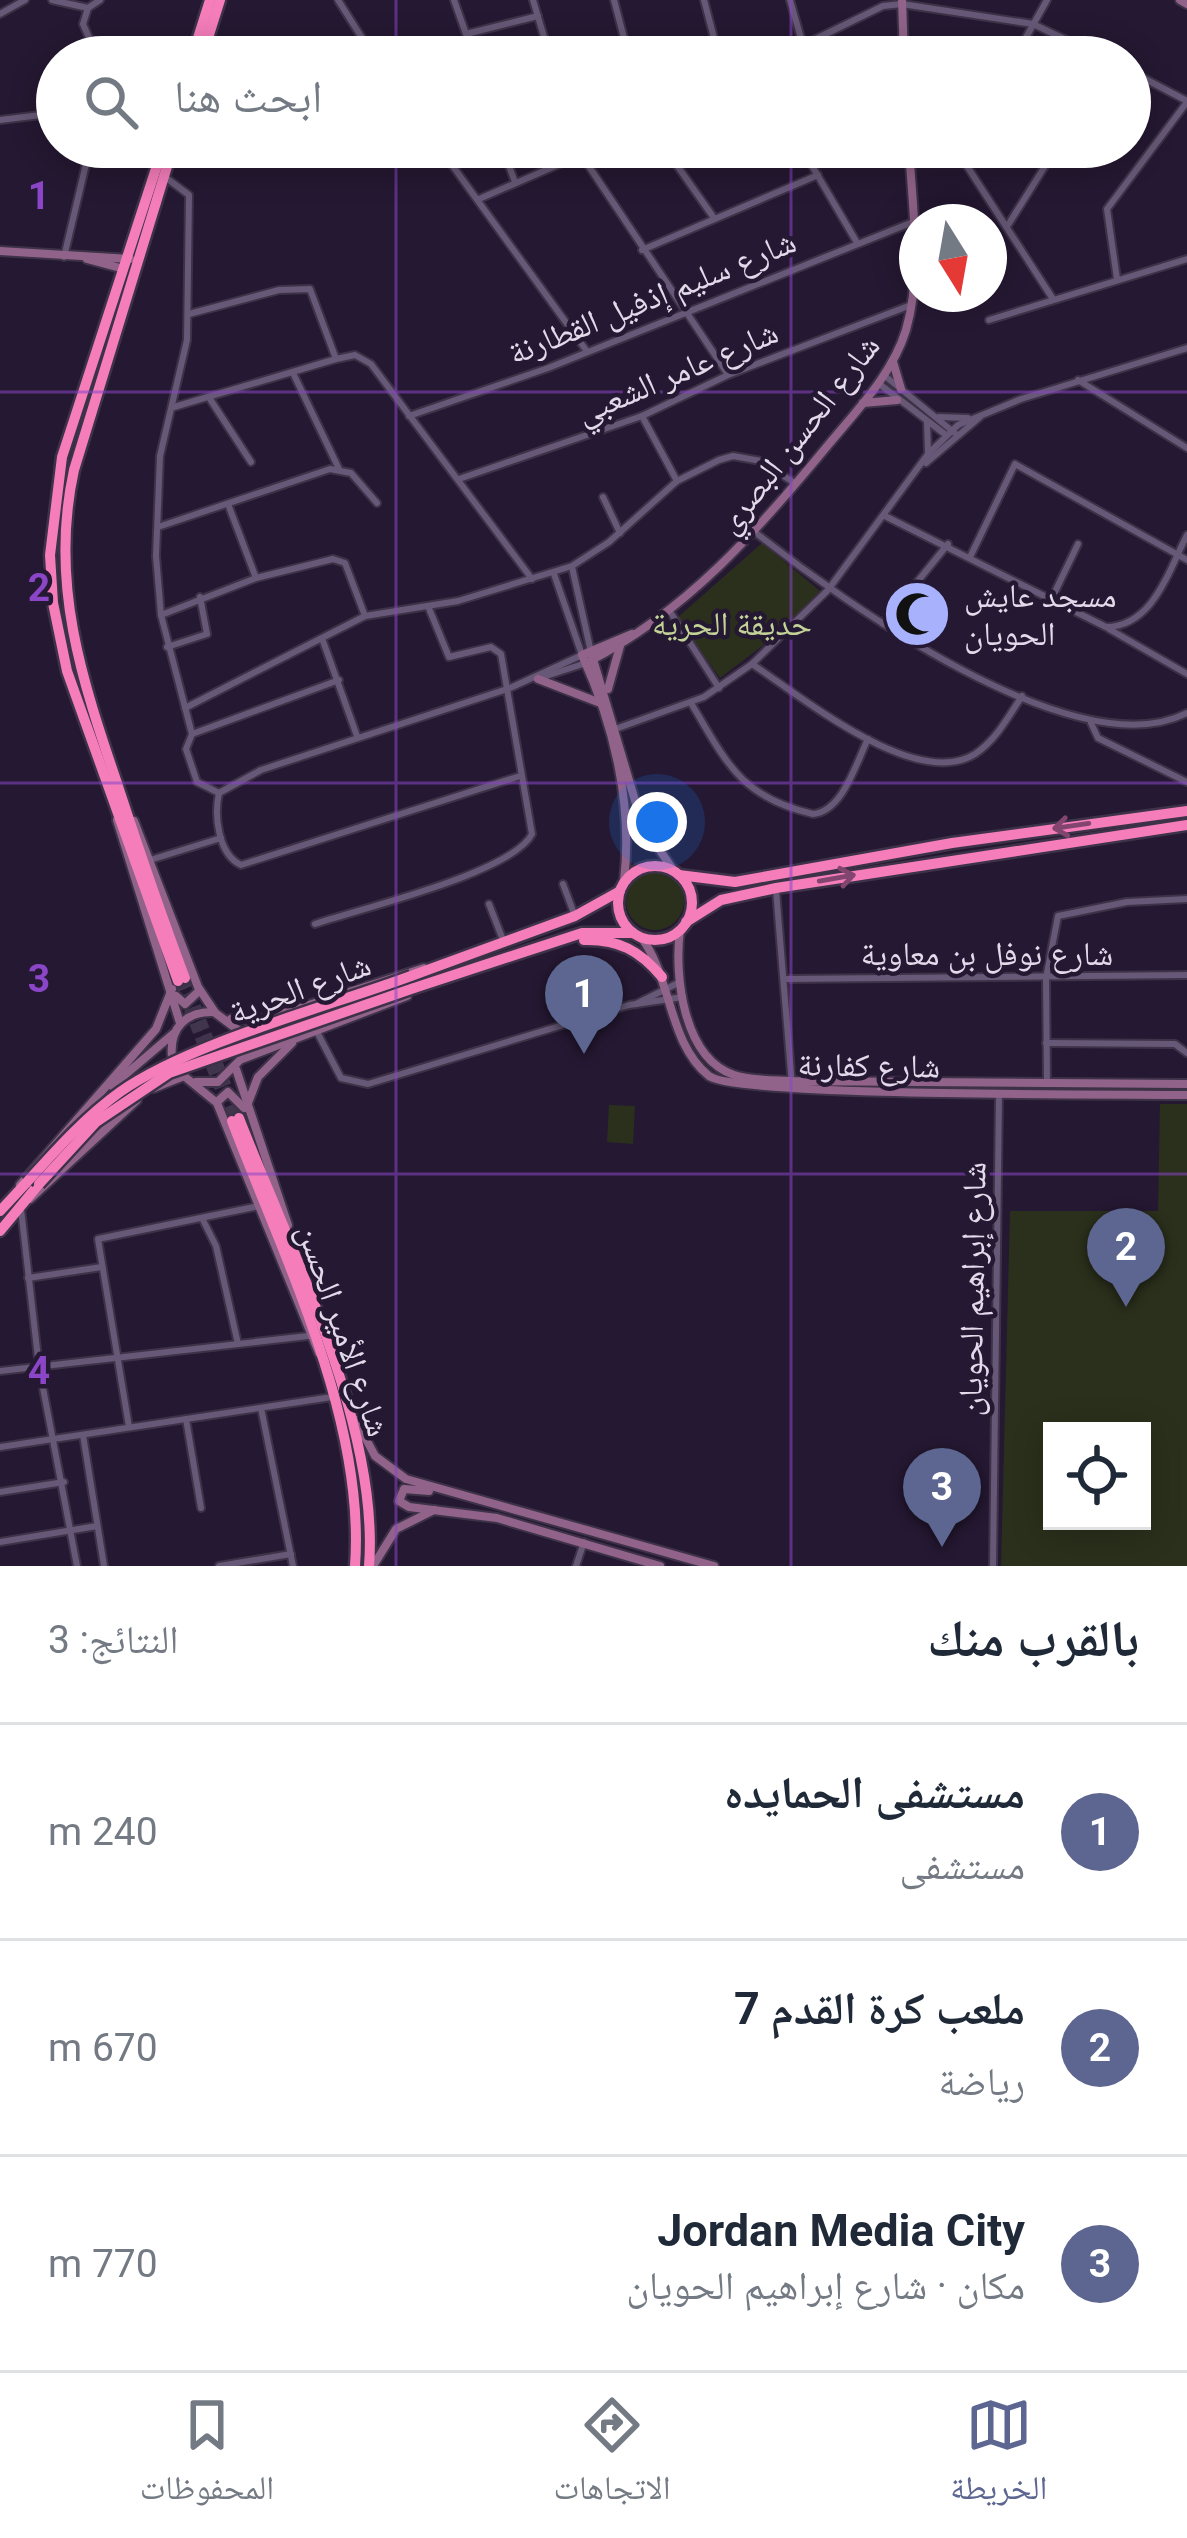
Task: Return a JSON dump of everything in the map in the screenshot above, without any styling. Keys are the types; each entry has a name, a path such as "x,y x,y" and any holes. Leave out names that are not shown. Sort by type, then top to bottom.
{"highway":[{"path":"199,36 210,0"},
{"path":"209,36 220,0"},
{"path":"133,265 155,168"},
{"path":"167,168 62,457 50,531 53,603 62,654 178,983"},
{"path":"1187,811 952,843 735,882 643,868 622,886 618,910 637,935 662,939 721,900 776,888 1187,825"},
{"path":"676,873 692,902 683,926"},
{"name":"شارع الحرية","path":"20,1202 76,1141 136,1090 187,1066 412,982 437,965 575,916 622,886"},
{"name":"شارع الحرية","path":"412,982 440,979 582,933 637,935"},
{"path":"556,941 622,944 638,951 664,982"},
{"name":"شارع الأمير الحسن","path":"239,1116 325,1354 353,1489 356,1566"},
{"path":"0,1211 20,1202"},
{"path":"0,1231 20,1202"},
{"name":"شارع الأمير الحسن","path":"325,1354 337,1374 366,1482 371,1566"}],"main road":[{"path":"902,2 903,36"},
{"name":"شارع الحسن البصري","path":"910,168 912,204"},
{"path":"0,251 133,265"},
{"name":"شارع الحسن البصري","path":"588,657 621,645 669,610 756,533 881,379 893,361 909,312"},
{"path":"861,404 899,394 893,361"},
{"name":"شارع الحسن البصري","path":"588,657 636,633"},
{"path":"621,645 610,669 606,700 626,812 622,886"},
{"path":"588,657 618,728 642,824 676,873"},
{"path":"533,680 606,700"},
{"path":"121,812 150,860 198,987 214,1012 238,1030 239,1116"},
{"name":"شارع كفارنة","path":"683,926 683,998 697,1039 713,1063 734,1075 792,1085"},
{"name":"شارع كفارنة","path":"637,935 664,982 689,1054 712,1078 734,1086 1187,1084"},
{"path":"229,1019 265,1018 437,965"},
{"path":"196,1082 218,1082 238,1064 274,1046 440,979"},
{"path":"178,983 185,1004 197,998 198,987"},
{"path":"93,1102 173,1034 180,1023 178,983"},
{"path":"20,1202 26,1174 156,1029 178,983"},
{"path":"180,1023 214,1012"},
{"path":"265,1018 252,1034 258,1043 274,1046"},
{"path":"173,1034 172,1057 184,1076 217,1103 308,1336 325,1354"},
{"path":"239,1116 266,1066 296,1040"},
{"path":"133,1068 160,1066 164,1075 160,1085"},
{"path":"20,1202 114,1118 160,1085 184,1076"},
{"name":"شارع كفارنة","path":"1047,1088 1187,1096"},
{"path":"217,1103 228,1093 239,1116"},
{"path":"337,1374 374,1456 406,1479 713,1566"},
{"path":"439,1492 404,1489 399,1501 409,1507 447,1508 584,1541 659,1566"},
{"path":"371,1566 405,1521 447,1508"}],"street":[{"path":"0,14 25,0"},
{"path":"52,0 88,8"},
{"path":"88,36 83,25 88,8 100,0"},
{"path":"338,0 361,36"},
{"path":"454,0 466,34 538,16"},
{"path":"533,0 544,36"},
{"path":"614,0 623,36"},
{"path":"704,0 713,36"},
{"path":"790,0 800,36"},
{"path":"1027,36 1046,0"},
{"path":"821,36 883,6 902,2 1034,24 1059,36"},
{"path":"1151,82 1187,102 1151,150"},
{"path":"0,120 36,116"},
{"path":"64,256 86,168"},
{"path":"455,168 586,350"},
{"path":"509,168 514,182"},
{"path":"479,199 552,168"},
{"path":"587,168 728,375"},
{"path":"679,168 714,218"},
{"path":"814,168 856,241"},
{"path":"968,168 992,204"},
{"path":"1044,168 1007,227 1053,299"},
{"path":"1117,279 1107,208 1137,168"},
{"path":"642,250 818,175"},
{"path":"165,177 186,190 191,201 189,314 175,407 158,472 161,615 192,734 186,749 195,778 219,793 221,838 233,863 248,865 520,776"},
{"name":"شارع سليم إذفيل القطارنة","path":"409,416 899,227"},
{"path":"989,320 1187,259"},
{"path":"189,314 304,286 317,299 336,359"},
{"name":"شارع عامر الشعبي","path":"459,479 642,416 728,375 899,310"},
{"path":"919,470 928,454 971,417 1187,348"},
{"path":"175,407 355,356 371,364 532,580"},
{"path":"293,373 339,469 359,478 377,503"},
{"path":"881,379 926,420 951,434"},
{"path":"1078,380 1187,448"},
{"path":"899,394 936,417 951,434"},
{"path":"210,399 251,462"},
{"path":"618,728 691,703 752,664 828,590 951,434 990,410"},
{"path":"642,416 677,481"},
{"path":"936,417 971,417"},
{"path":"926,420 928,454"},
{"path":"185,708 365,616 428,606 572,566 620,532 677,481 719,460 746,457 796,484"},
{"path":"970,556 1015,464 1187,560"},
{"path":"158,527 339,469"},
{"path":"603,497 620,532"},
{"path":"228,504 256,578"},
{"path":"885,516 1052,598 1187,674"},
{"path":"756,533 828,590 884,625 1022,696 1091,722 1145,725 1187,713"},
{"path":"1106,627 1139,620 1187,535"},
{"path":"884,625 947,544"},
{"path":"1052,598 1078,544"},
{"path":"161,615 256,578 339,560 353,580 365,616"},
{"path":"572,566 588,657"},
{"path":"554,573 588,657"},
{"path":"167,647 207,634 200,597"},
{"path":"315,924 496,866 524,849 532,834 508,713 510,688 497,649 455,658 446,654 428,606"},
{"path":"669,610 719,688"},
{"path":"323,641 357,736"},
{"name":"شارع الحسن البصري","path":"219,793 238,779 533,680 588,657"},
{"path":"752,664 868,739 921,760 950,764 986,746 1022,696"},
{"path":"192,734 339,680"},
{"path":"691,703 734,774 752,793 823,813 837,800 868,739"},
{"path":"1091,722 1098,738 1187,782"},
{"path":"150,860 221,838"},
{"path":"563,884 575,916"},
{"path":"776,888 792,1085"},
{"path":"1047,1088 1046,978 1053,958 1053,926 1062,913 1187,898"},
{"path":"489,904 503,940"},
{"name":"شارع نوفل بن معاوية","path":"787,979 1187,975"},
{"path":"636,1004 664,982 680,982"},
{"path":"317,1032 341,1078 368,1084 636,1004 683,998"},
{"path":"1046,1043 1175,1044 1187,1053"},
{"name":"شارع إبراهيم الحويان","path":"992,1566 999,1088"},
{"path":"20,1202 39,1366 77,1566"},
{"path":"129,1427 100,1238 259,1206"},
{"path":"202,1218 217,1246 238,1344"},
{"path":"27,1278 101,1267"},
{"path":"0,1371 308,1336"},
{"path":"0,1447 332,1397"},
{"path":"261,1408 293,1566"},
{"path":"186,1419 201,1508"},
{"path":"83,1435 104,1566"},
{"path":"0,1492 64,1482"},
{"path":"0,1542 97,1526"},
{"path":"576,1566 584,1541"},
{"path":"219,1566 291,1554"}],"green space":[{"name":"حديقة الحرية","path":"762,543 820,591 773,638 720,678 677,618"},
{"path":"655,872 676,880 684,901 676,922 655,930 634,922 626,901 634,880"},
{"path":"1160,1104 1187,1104 1187,1566 1001,1566 1010,1211 1158,1211"},
{"path":"609,1105 635,1106 633,1144 607,1142"}],"tunnel":[{"path":"185,978 239,1118"},
{"path":"178,981 232,1121"}],"place":[{"name":"مسجد عايش الحويان","path":"917,614"},
{"name":"مستشفى الحمايده","path":"584,1054"},
{"name":"ملعب كرة القدم 7","path":"1126,1307"},
{"name":"Jordan Media City","path":"942,1547"}]}
